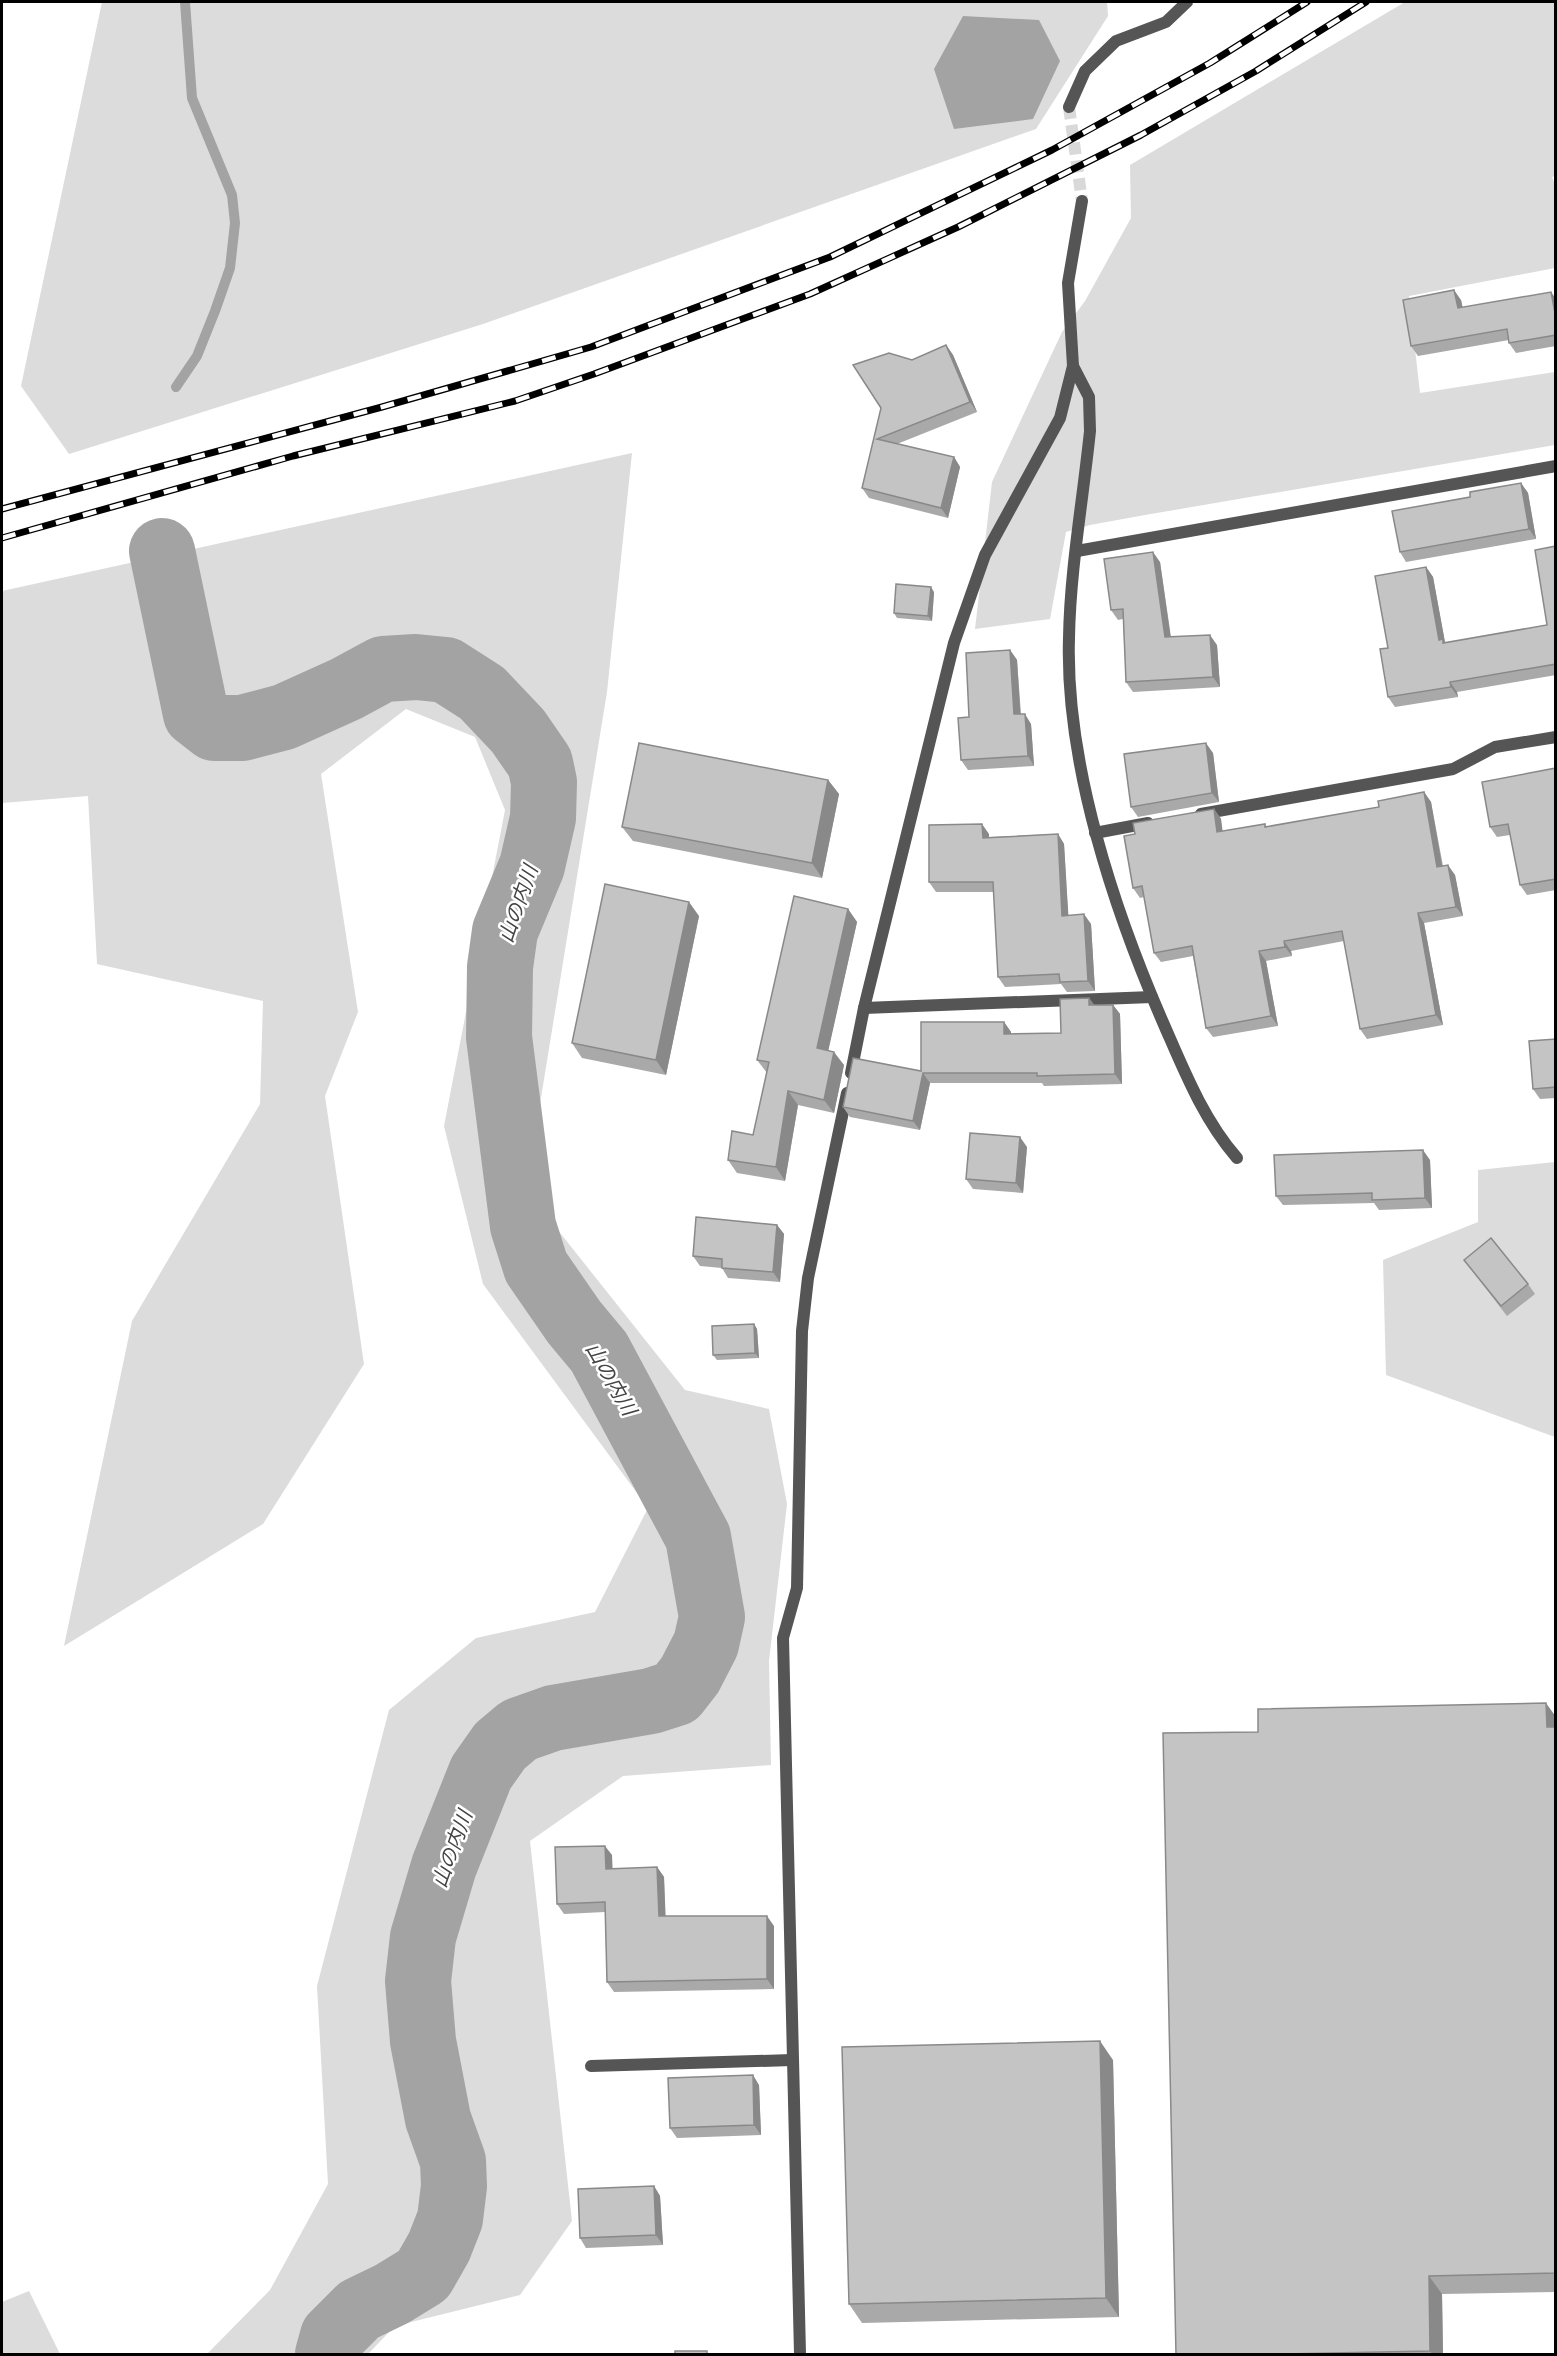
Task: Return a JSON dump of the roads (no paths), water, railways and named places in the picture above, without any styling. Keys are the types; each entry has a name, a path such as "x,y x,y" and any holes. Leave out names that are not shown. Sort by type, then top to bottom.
{"street":[{"path":"1069,107 1085,70 1116,41 1166,22 1187,2"},
{"path":"800,2355 783,1638 798,1588 802,1331 808,1278 864,1008 954,643 985,555 1060,418 1072,366 1068,283 1082,201"},
{"path":"1072,366 1089,397 1090,431 1068,639 1073,727 1095,833 1152,997 1184,1071 1219,1137 1237,1158"},
{"path":"1077,551 1556,466"},
{"path":"1184,817 1453,769 1495,747 1556,737"},
{"path":"1095,833 1162,821"},
{"path":"864,1008 1152,997"},
{"path":"591,2066 792,2060"}],"waterway":[{"path":"176,387 197,356 215,311 230,268 235,223 232,195 192,98 185,2"},
{"name":"山の内川","path":"162,551 196,714 214,728 242,728 284,717 346,689 383,669 416,667 446,670 482,693 518,731 540,763 544,782 543,818 532,866 505,931 500,967 499,1037 523,1226 536,1267 574,1322 599,1352 698,1537 712,1617 706,1644 690,1675 676,1693 651,1701 553,1718 519,1730 500,1746 481,1773 444,1866 423,1937 418,1981 423,2041 438,2119 453,2161 454,2186 450,2219 439,2247 423,2275 359,2310 333,2336 328,2354"}],"tunnel":[{"path":"1069,107 1082,201"}],"railway":[{"path":"2,509 382,407 591,347 830,257 1052,150 1210,63 1307,2"},
{"path":"2,538 293,456 515,401 810,294 958,227 1141,135 1256,71 1366,2"}]}
